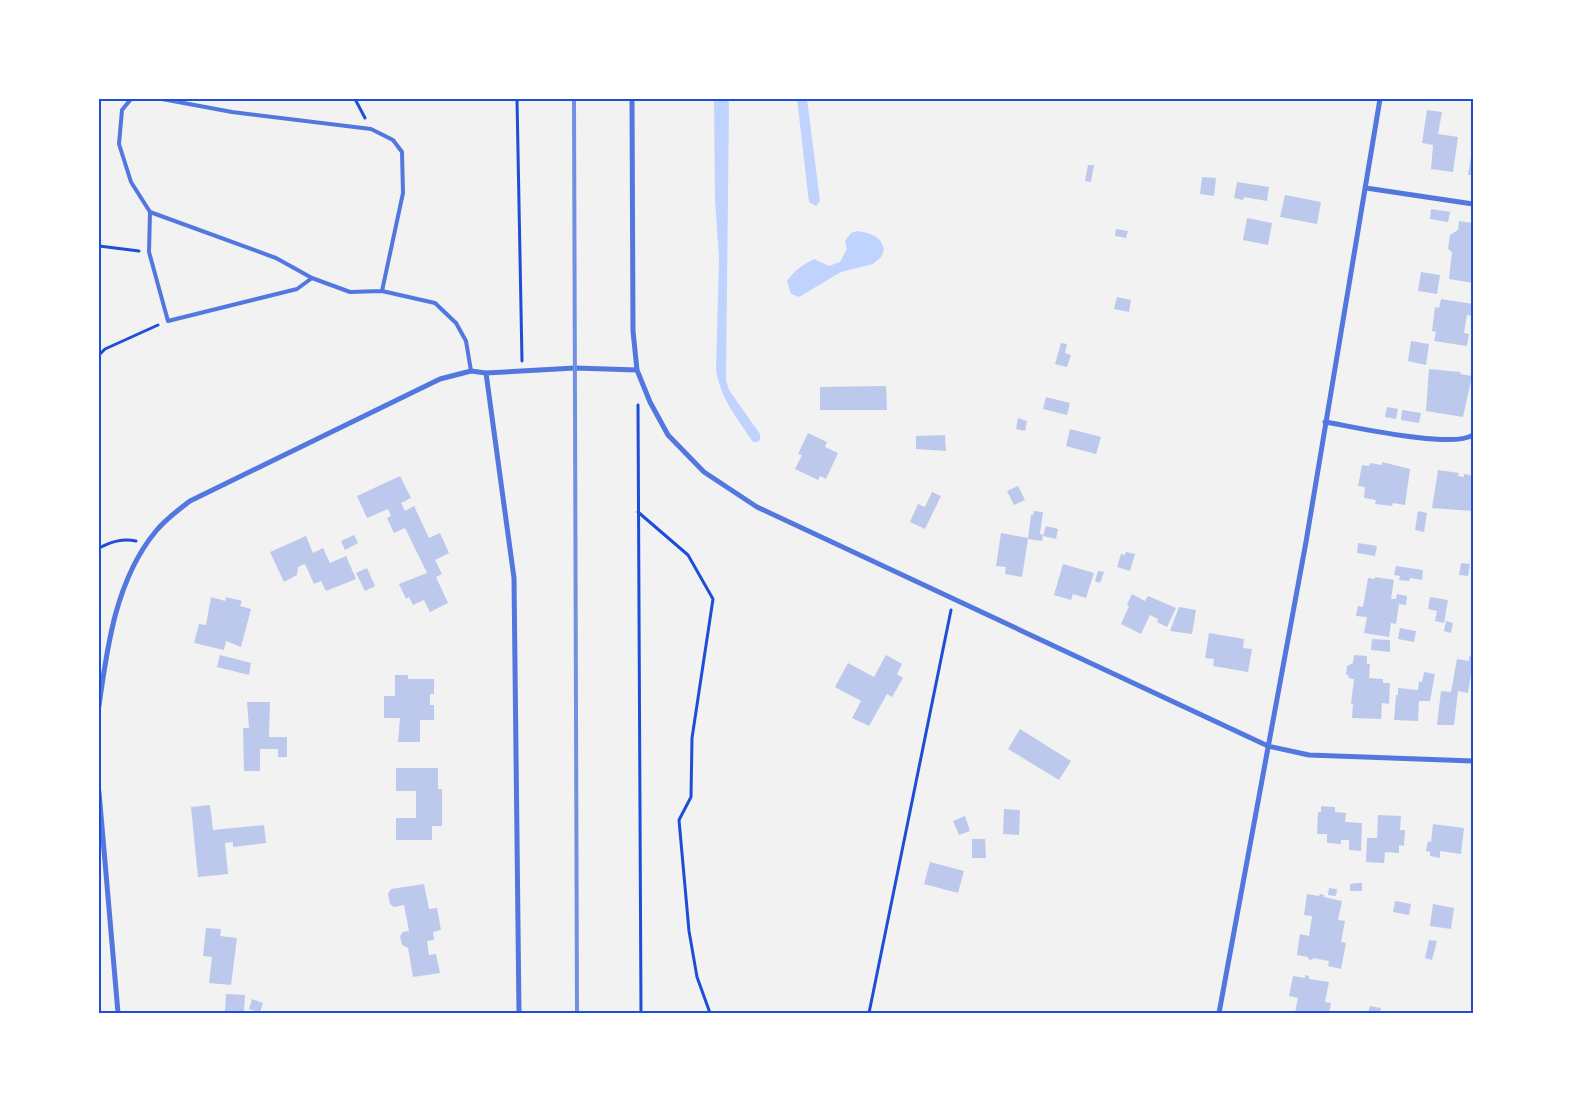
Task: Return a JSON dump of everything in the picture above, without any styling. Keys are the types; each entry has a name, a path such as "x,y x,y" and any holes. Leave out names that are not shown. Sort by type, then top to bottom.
{"street":[{"path":"632,99 634,331 637,370 650,402 668,435 704,472 757,507 1268,746 1308,755 1473,761"},
{"path":"1219,1013 1268,746 1380,99"},
{"path":"1366,188 1473,204"},
{"path":"99,706 113,625 133,567 145,545 170,517 207,491 440,379 472,371 486,373 575,368 637,370"},
{"path":"486,373 514,578 519,1013"},
{"path":"1325,422 1442,441 1466,440 1473,435"},
{"path":"99,792 118,1013"}],"lane":[{"path":"131,99 122,110 119,144 132,182 150,212 149,252 168,321 297,288 312,278"},
{"path":"162,99 232,112 371,129 393,140 402,152 403,193 382,291"},
{"path":"150,212 276,258 312,278 350,292 382,291 435,303 456,323 466,341 472,371"}],"path":[{"path":"355,99 371,129"},
{"path":"518,99 522,370"},
{"path":"99,246 149,252"},
{"path":"99,355 105,349 168,321"},
{"path":"638,395 640,1013"},
{"path":"638,512 688,555 713,598 692,738 691,797 679,820 689,931 697,977 710,1013"},
{"path":"99,548 112,541 128,539 145,545"},
{"path":"869,1013 954,598"}],"water":[{"path":"714,99 727,99 729,103 726,380 729,390 760,434 760,440 757,442 753,442 725,399 716,369 719,258 715,200"},
{"path":"797,99 807,99 820,201 816,206 809,202"},
{"path":"857,231 871,234 881,241 884,250 881,257 873,264 841,272 799,297 791,294 787,281 796,271 814,259 829,266 840,262 847,249 845,241 851,233"}],"building":[{"path":"1427,110 1442,112 1438,134 1458,137 1453,172 1431,169 1433,145 1422,143"},
{"path":"1472,150 1473,175 1468,175"},
{"path":"1088,165 1094,165 1091,182 1085,181"},
{"path":"1202,177 1216,178 1214,196 1200,194"},
{"path":"1237,182 1269,187 1267,201 1244,197 1243,200 1234,198"},
{"path":"1285,195 1321,202 1317,224 1280,217"},
{"path":"1431,209 1450,212 1448,222 1430,219"},
{"path":"1247,218 1272,223 1268,245 1243,240"},
{"path":"1459,221 1473,223 1473,283 1449,279 1452,252 1448,249 1450,235 1458,230"},
{"path":"1116,229 1128,231 1126,238 1115,236"},
{"path":"1421,272 1440,275 1437,294 1418,291"},
{"path":"1117,297 1131,300 1129,312 1114,309"},
{"path":"1441,299 1473,304 1472,316 1467,315 1464,333 1469,334 1467,346 1434,341 1436,332 1432,331 1435,307 1439,308"},
{"path":"1411,341 1429,344 1426,365 1408,361"},
{"path":"1061,343 1067,344 1065,353 1071,355 1067,367 1055,364"},
{"path":"1429,369 1461,372 1460,374 1472,376 1463,417 1426,411"},
{"path":"886,386 887,410 820,410 820,387"},
{"path":"1046,397 1070,403 1067,415 1043,409"},
{"path":"1387,407 1398,409 1396,419 1385,417"},
{"path":"1402,410 1421,413 1419,423 1401,420"},
{"path":"1018,418 1027,421 1025,431 1016,429"},
{"path":"1070,429 1101,437 1096,454 1066,446"},
{"path":"808,433 827,442 825,447 838,453 826,479 820,476 818,480 795,469 802,455 798,454"},
{"path":"945,435 946,451 916,449 916,436"},
{"path":"1382,462 1410,469 1405,505 1393,503 1392,506 1375,504 1376,500 1364,498 1365,487 1358,486 1362,465 1369,466 1370,463 1382,465"},
{"path":"1438,470 1459,473 1458,476 1464,477 1464,474 1473,476 1473,511 1432,508"},
{"path":"400,476 411,498 401,503 405,511 414,506 429,538 440,533 449,553 435,560 442,574 436,577 448,603 430,612 424,600 413,605 409,597 406,599 399,584 427,573 405,528 394,533 387,518 391,516 388,509 367,518 357,496"},
{"path":"1018,486 1025,500 1014,505 1007,491"},
{"path":"932,492 941,496 925,529 910,522 918,504 925,507"},
{"path":"1034,511 1043,512 1040,534 1043,535 1042,541 1028,539 1022,577 1005,574 1006,567 996,566 1001,533 1028,538 1031,515 1033,515"},
{"path":"1418,511 1427,513 1424,532 1415,530"},
{"path":"1046,526 1058,529 1056,539 1043,536"},
{"path":"354,535 358,543 345,550 341,541"},
{"path":"306,536 313,553 323,548 330,563 346,556 356,579 326,591 321,581 314,584 305,564 298,567 297,575 284,582 270,552"},
{"path":"1358,543 1377,546 1375,556 1357,553"},
{"path":"1126,552 1135,554 1130,571 1117,567 1121,554 1125,555"},
{"path":"1461,563 1470,564 1468,576 1459,575"},
{"path":"1063,564 1094,573 1086,598 1073,594 1071,600 1054,595"},
{"path":"1396,566 1423,570 1422,580 1410,578 1409,581 1399,580 1400,576 1394,575"},
{"path":"367,568 375,586 365,591 356,573"},
{"path":"1098,571 1104,572 1100,583 1095,581"},
{"path":"1375,577 1394,580 1391,599 1396,599 1397,594 1407,596 1406,605 1399,604 1396,624 1391,623 1389,637 1364,633 1367,617 1356,616 1358,606 1363,607 1368,578 1375,579"},
{"path":"1132,594 1145,601 1148,596 1176,608 1167,627 1157,622 1158,619 1150,615 1141,634 1121,624"},
{"path":"211,597 225,601 226,597 242,601 240,606 251,609 241,647 226,641 224,650 194,643 199,624 206,625"},
{"path":"1430,597 1448,600 1444,623 1435,621 1437,611 1428,609"},
{"path":"1179,607 1196,610 1192,634 1170,631"},
{"path":"1446,621 1453,623 1451,633 1444,631"},
{"path":"1400,628 1416,631 1414,642 1398,639"},
{"path":"1209,633 1244,639 1243,648 1252,649 1248,672 1213,666 1214,659 1205,658"},
{"path":"1372,639 1390,640 1390,652 1371,650"},
{"path":"220,655 251,663 249,675 217,667"},
{"path":"886,655 902,664 897,674 903,678 892,697 887,694 869,726 852,718 861,701 835,687 848,663 874,677"},
{"path":"1354,655 1367,656 1367,664 1370,664 1369,678 1383,679 1383,683 1390,683 1389,704 1382,703 1381,719 1352,718 1353,704 1351,704 1354,679 1348,678 1349,675 1346,675 1347,666 1353,663"},
{"path":"1469,656 1473,657 1473,659 1468,693 1458,691 1454,725 1437,725 1441,691 1451,692 1457,659 1469,661"},
{"path":"1424,672 1435,674 1430,701 1419,701 1418,721 1394,720 1398,688 1418,690 1419,681 1422,682"},
{"path":"395,675 408,675 408,679 434,679 434,694 430,694 430,705 434,705 434,720 420,720 420,742 398,742 400,718 384,718 384,696 395,696"},
{"path":"247,702 270,702 269,737 287,737 287,757 278,757 278,749 260,749 260,771 244,771 243,728 249,728"},
{"path":"1020,729 1071,761 1059,780 1008,749"},
{"path":"396,768 438,768 438,789 442,789 442,826 432,826 432,840 396,840 396,818 416,818 416,791 396,791"},
{"path":"210,805 213,830 264,825 266,843 233,847 233,842 225,843 228,874 198,877 191,807"},
{"path":"1321,806 1335,807 1335,812 1346,813 1345,822 1362,823 1361,851 1349,850 1349,840 1341,840 1341,844 1327,843 1327,834 1317,834 1318,812 1321,812"},
{"path":"1004,809 1020,810 1019,835 1003,834"},
{"path":"1378,815 1401,816 1400,830 1405,830 1404,846 1399,845 1399,853 1385,852 1384,863 1366,862 1367,838 1377,838"},
{"path":"965,816 970,831 959,835 953,821"},
{"path":"1433,824 1464,828 1461,854 1440,851 1440,858 1430,856 1430,852 1426,851 1428,841 1431,842"},
{"path":"972,839 985,839 986,858 972,858"},
{"path":"930,862 964,871 958,893 924,884"},
{"path":"1362,883 1362,891 1350,891 1350,884"},
{"path":"424,884 429,909 437,908 441,930 433,932 434,940 427,941 429,955 436,954 440,973 413,977 408,948 402,945 400,936 403,932 409,931 404,905 394,907 390,904 388,894 391,889"},
{"path":"1329,888 1337,889 1336,896 1328,895"},
{"path":"1307,894 1319,896 1320,894 1324,895 1324,897 1342,901 1338,920 1345,921 1341,942 1346,943 1341,969 1328,966 1329,961 1313,958 1312,960 1308,959 1308,957 1297,955 1300,934 1309,936 1312,916 1304,915"},
{"path":"1395,901 1411,904 1409,915 1393,912"},
{"path":"1433,904 1454,908 1451,929 1430,926"},
{"path":"206,928 221,929 220,936 237,938 231,985 209,983 212,957 203,956"},
{"path":"1429,940 1437,941 1432,960 1425,958"},
{"path":"1305,975 1309,976 1309,979 1329,982 1325,1002 1331,1003 1329,1013 1295,1013 1298,998 1289,996 1293,976 1305,978"},
{"path":"226,994 245,995 244,1011 225,1011"},
{"path":"252,999 263,1003 260,1012 249,1009"},
{"path":"1370,1006 1381,1008 1380,1013 1368,1013"}],"railway":[{"path":"574,99 577,1013"}]}
